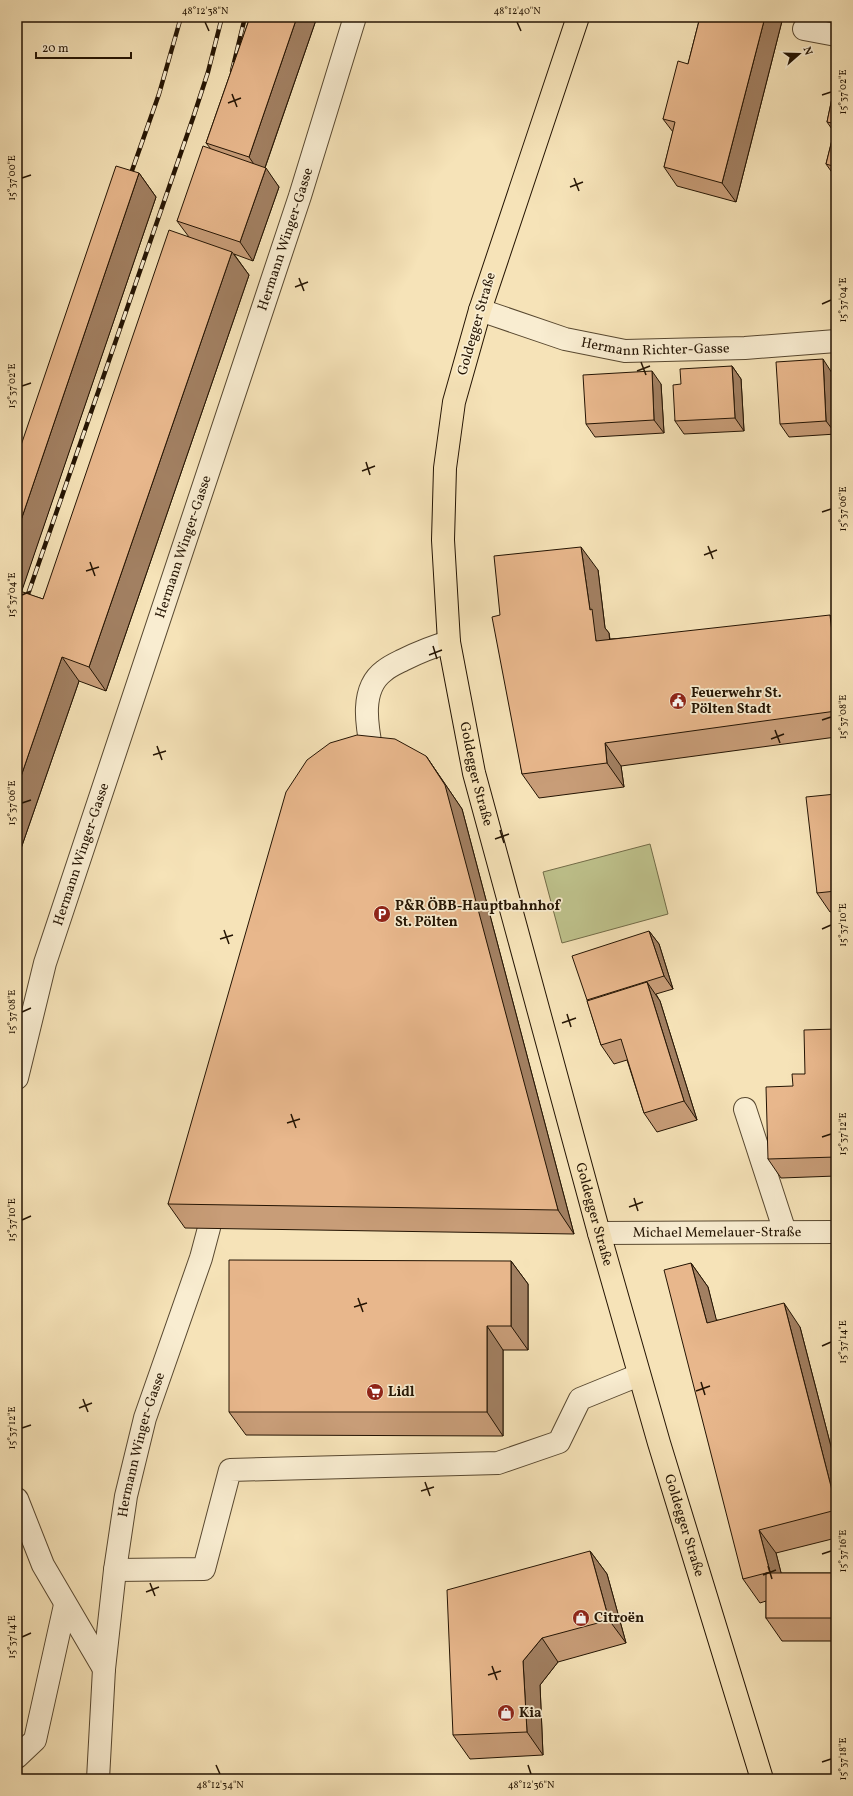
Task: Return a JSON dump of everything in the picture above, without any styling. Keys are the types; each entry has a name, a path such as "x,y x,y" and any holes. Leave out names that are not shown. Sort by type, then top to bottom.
{"main road":[{"name":"Goldegger Straße","path":"578,17 480,310 454,402 445,468 443,540 449,642 474,773 599,1233 639,1375 762,1779"}],"street":[{"name":"Hermann Winger-Gasse","path":"17,1078 45,963 300,196 355,17"},
{"path":"804,29 836,35"},
{"name":"Hermann Richter-Gasse","path":"480,310 565,339 625,351 745,348 836,341"},
{"path":"373,758 367,724 371,687 383,671 395,664 426,648 449,642"},
{"path":"746,1109 785,1232"},
{"name":"Hermann Winger-Gasse","path":"98,1779 104,1669 115,1570 126,1496 145,1418 201,1258 209,1228"},
{"name":"Michael Memelauer-Straße","path":"599,1233 836,1232"},
{"path":"115,1570 204,1569 230,1470 498,1463 559,1442 580,1399 639,1375"},
{"path":"17,1499 43,1565 65,1605 104,1669"},
{"path":"17,1757 35,1740 65,1605"}],"green space":[{"path":"650,844 668,914 562,943 543,872"}],"building":[{"path":"250,17 297,17 249,157 206,143"},
{"path":"700,17 765,17 722,183 664,167 675,122 663,119 678,61 688,64"},
{"path":"836,79 836,124 827,122"},
{"path":"836,124 836,167 826,164"},
{"path":"203,146 266,168 240,242 177,221"},
{"path":"116,166 139,173 17,532 17,457"},
{"path":"169,230 232,252 89,667 62,657 17,788 17,590 43,599"},
{"path":"823,359 826,421 780,424 776,362"},
{"path":"732,366 735,418 675,421 673,385 681,384 680,369"},
{"path":"652,371 654,420 586,424 583,375"},
{"name":"Feuerwehr St. Pölten Stadt","path":"581,547 596,641 830,615 836,667 836,711 605,743 607,763 522,774 492,617 500,615 494,556"},
{"name":"P&R ÖBB-Hauptbahnhof St. Pölten","path":"357,735 395,739 426,756 445,785 558,1210 168,1204 286,792 307,760 330,743"},
{"path":"836,794 836,891 817,893 806,797"},
{"path":"649,931 664,976 587,1000 572,956"},
{"path":"647,982 684,1101 644,1113 621,1039 601,1045 587,1001"},
{"path":"836,1029 836,1157 768,1159 766,1087 793,1086 792,1074 805,1074 804,1030"},
{"name":"Lidl","path":"229,1260 511,1261 511,1326 487,1326 487,1412 229,1412"},
{"path":"691,1263 707,1323 784,1303 836,1506 836,1510 759,1530 770,1572 743,1579 664,1270"},
{"path":"590,1551 609,1620 542,1638 523,1661 527,1732 453,1735 447,1590"},
{"path":"766,1573 836,1573 836,1618 766,1618"}],"railway":[{"path":"128,182 159,94 181,17"},
{"path":"17,626 193,118 208,72 222,17"},
{"path":"232,71 245,17"}],"place":[{"name":"Feuerwehr St. Pölten Stadt","path":"678,701"},
{"name":"P&R ÖBB-Hauptbahnhof St. Pölten","path":"382,914"},
{"name":"Lidl","path":"375,1392"},
{"name":"Citroën","path":"581,1618"},
{"name":"Kia","path":"506,1713"}]}
